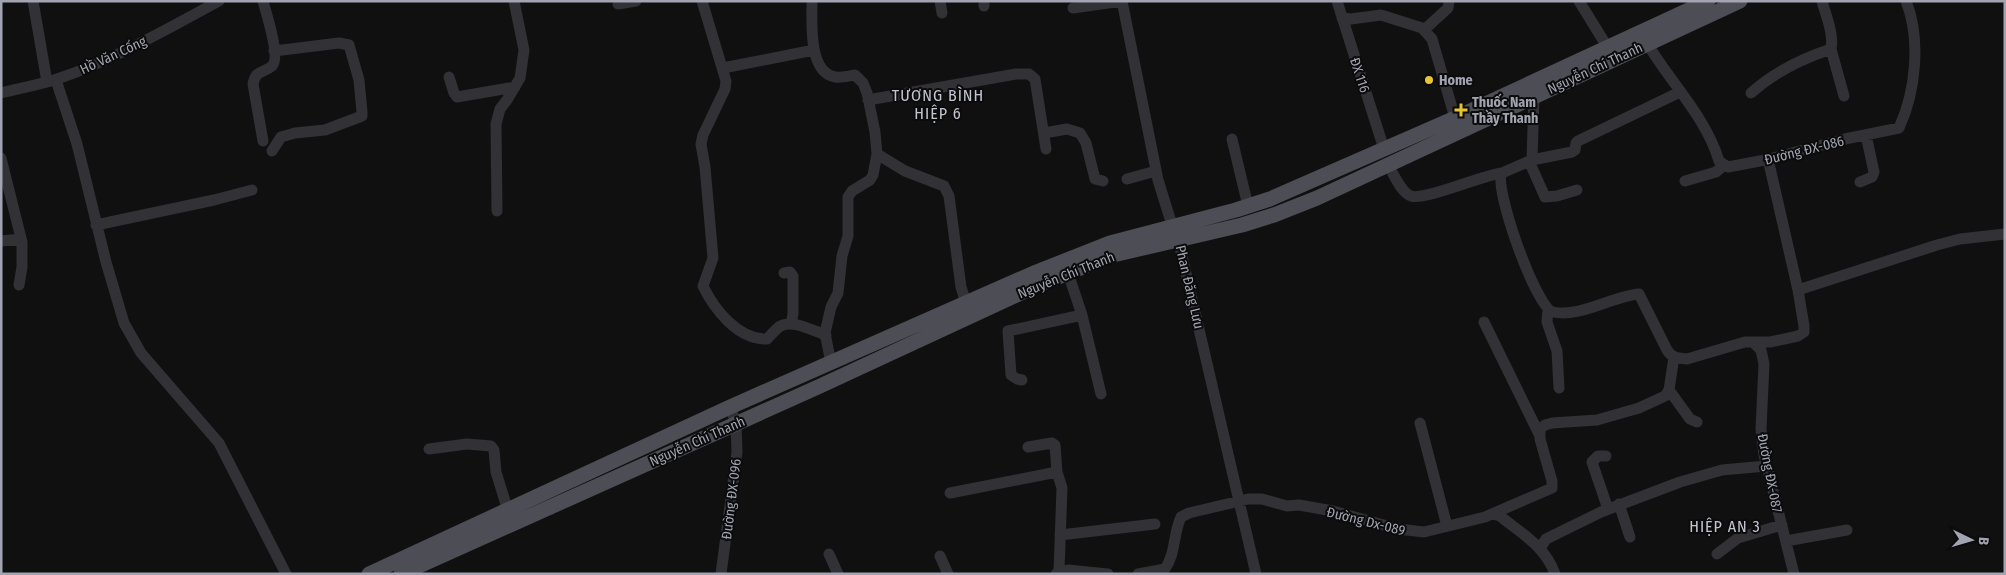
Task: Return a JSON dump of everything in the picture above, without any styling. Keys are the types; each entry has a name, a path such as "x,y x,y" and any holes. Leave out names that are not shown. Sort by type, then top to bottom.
{"main road":[{"name":"Nguyễn Chí Thanh","path":"401,574 736,423 969,309 1110,243 1248,206 1278,196 1455,118 1647,44 1740,1"},
{"name":"Nguyễn Chí Thanh","path":"369,574 730,408 832,364 969,309 1113,255 1274,215 1317,198 1388,165 1608,48 1705,2"}],"street":[{"path":"33,1 52,81 76,144 116,299 130,336 153,367 218,441 286,574"},
{"name":"Hồ Văn Cống","path":"1,93 52,81 80,71 158,34 220,1"},
{"path":"263,1 274,51 272,66 258,73 253,84 263,141"},
{"path":"497,211 496,124 500,108 520,78 524,50 514,1"},
{"path":"618,4 636,1"},
{"path":"702,1 726,81 725,89 703,135 701,144 705,167 713,258 703,286 730,324 760,339 767,339 778,327 791,324 826,335"},
{"path":"812,1 812,40 818,64 823,72 835,77 855,75 863,84 876,132 877,154 873,175 870,180 852,191 848,197 848,236 842,256 838,292 832,307 826,335 832,364"},
{"path":"1073,8 1122,1"},
{"name":"Phan Đăng Lưu","path":"1122,1 1156,171 1178,239 1256,574"},
{"name":"ĐX 116","path":"1337,1 1384,149"},
{"path":"1424,30 1448,8 1449,1"},
{"path":"1578,1 1608,48"},
{"path":"1822,1 1830,29 1831,49 1844,96"},
{"name":"Đường ĐX-086","path":"1685,181 1716,172 1724,166 1728,167 1768,159 1846,139 1899,128 1904,117 1912,84 1914,66 1910,12 1906,1"},
{"path":"1342,18 1351,19 1381,15 1424,30 1432,39 1455,118"},
{"path":"272,151 281,137 295,133 325,130 362,116 359,80 349,45 339,43 274,51"},
{"path":"1647,44 1702,124 1719,161 1724,166"},
{"path":"1751,93 1763,82 1792,64 1831,49"},
{"path":"723,68 814,50"},
{"path":"868,100 1016,74 1029,74 1035,79 1046,149"},
{"path":"449,78 454,93 457,96 515,87"},
{"path":"1531,90 1530,161 1545,197 1557,196 1577,190"},
{"path":"1388,165 1405,192 1411,196 1418,197 1488,175 1502,173 1530,161 1572,152 1575,150 1578,141 1680,92"},
{"path":"1044,132 1067,129 1080,133 1086,143 1095,179 1103,180"},
{"path":"1860,182 1872,177 1874,172 1866,135"},
{"path":"1232,139 1248,206"},
{"path":"877,154 905,171 944,186 949,196 961,287 969,309"},
{"path":"1,158 21,239 22,267 19,284"},
{"path":"1502,173 1499,182 1501,193 1514,236 1538,295 1548,309 1553,312 1569,312 1639,294 1671,356 1686,359 1745,342 1770,342 1798,336 1804,332 1802,309 1768,159"},
{"path":"1127,179 1156,171"},
{"path":"96,224 214,200 252,190"},
{"path":"1798,290 1936,245 1960,239 2005,234"},
{"path":"1,241 21,239"},
{"path":"784,273 790,272 793,276 794,314 791,324"},
{"path":"1068,273 1082,315 1101,394"},
{"path":"1548,309 1547,322 1557,351 1559,388"},
{"path":"1022,380 1011,375 1008,331 1082,315"},
{"path":"1484,322 1540,436"},
{"name":"Đường ĐX-087","path":"1754,343 1761,350 1764,362 1761,429 1766,466 1794,574"},
{"path":"1540,436 1540,429 1545,425 1597,420 1639,408 1665,396 1669,390 1674,357"},
{"path":"1669,390 1690,419 1697,422"},
{"name":"Đường ĐX-096","path":"720,573 737,452 736,423 730,408"},
{"path":"1420,423 1447,526"},
{"name":"Đường Dx-089","path":"1138,574 1164,568 1171,560 1180,517 1189,513 1240,501 1262,499 1287,506 1299,505 1333,511 1398,530 1415,532 1430,531 1493,514 1552,488 1552,481 1540,436"},
{"path":"1028,447 1052,443 1055,445 1062,488 1057,573 1068,570 1108,574"},
{"path":"429,449 467,444 490,446 494,450 496,472 508,511"},
{"path":"1606,456 1598,456 1592,462 1630,538"},
{"path":"1540,547 1546,539 1614,507 1680,482 1722,470 1766,466"},
{"path":"950,493 1058,472"},
{"path":"1493,514 1500,516 1540,547 1551,563 1555,574"},
{"path":"1060,535 1155,524"},
{"path":"1717,554 1738,538 1782,525"},
{"path":"1786,541 1846,530"},
{"path":"829,554 838,574"},
{"path":"940,556 948,574"}],"place":[{"name":"Home","path":"1429,80"},
{"name":"Thuốc Nam Thầy Thanh","path":"1461,110"}],"district":[{"name":"TƯƠNG BÌNH HIỆP 6","path":"938,104"},
{"name":"HIỆP AN 3","path":"1725,526"}]}
